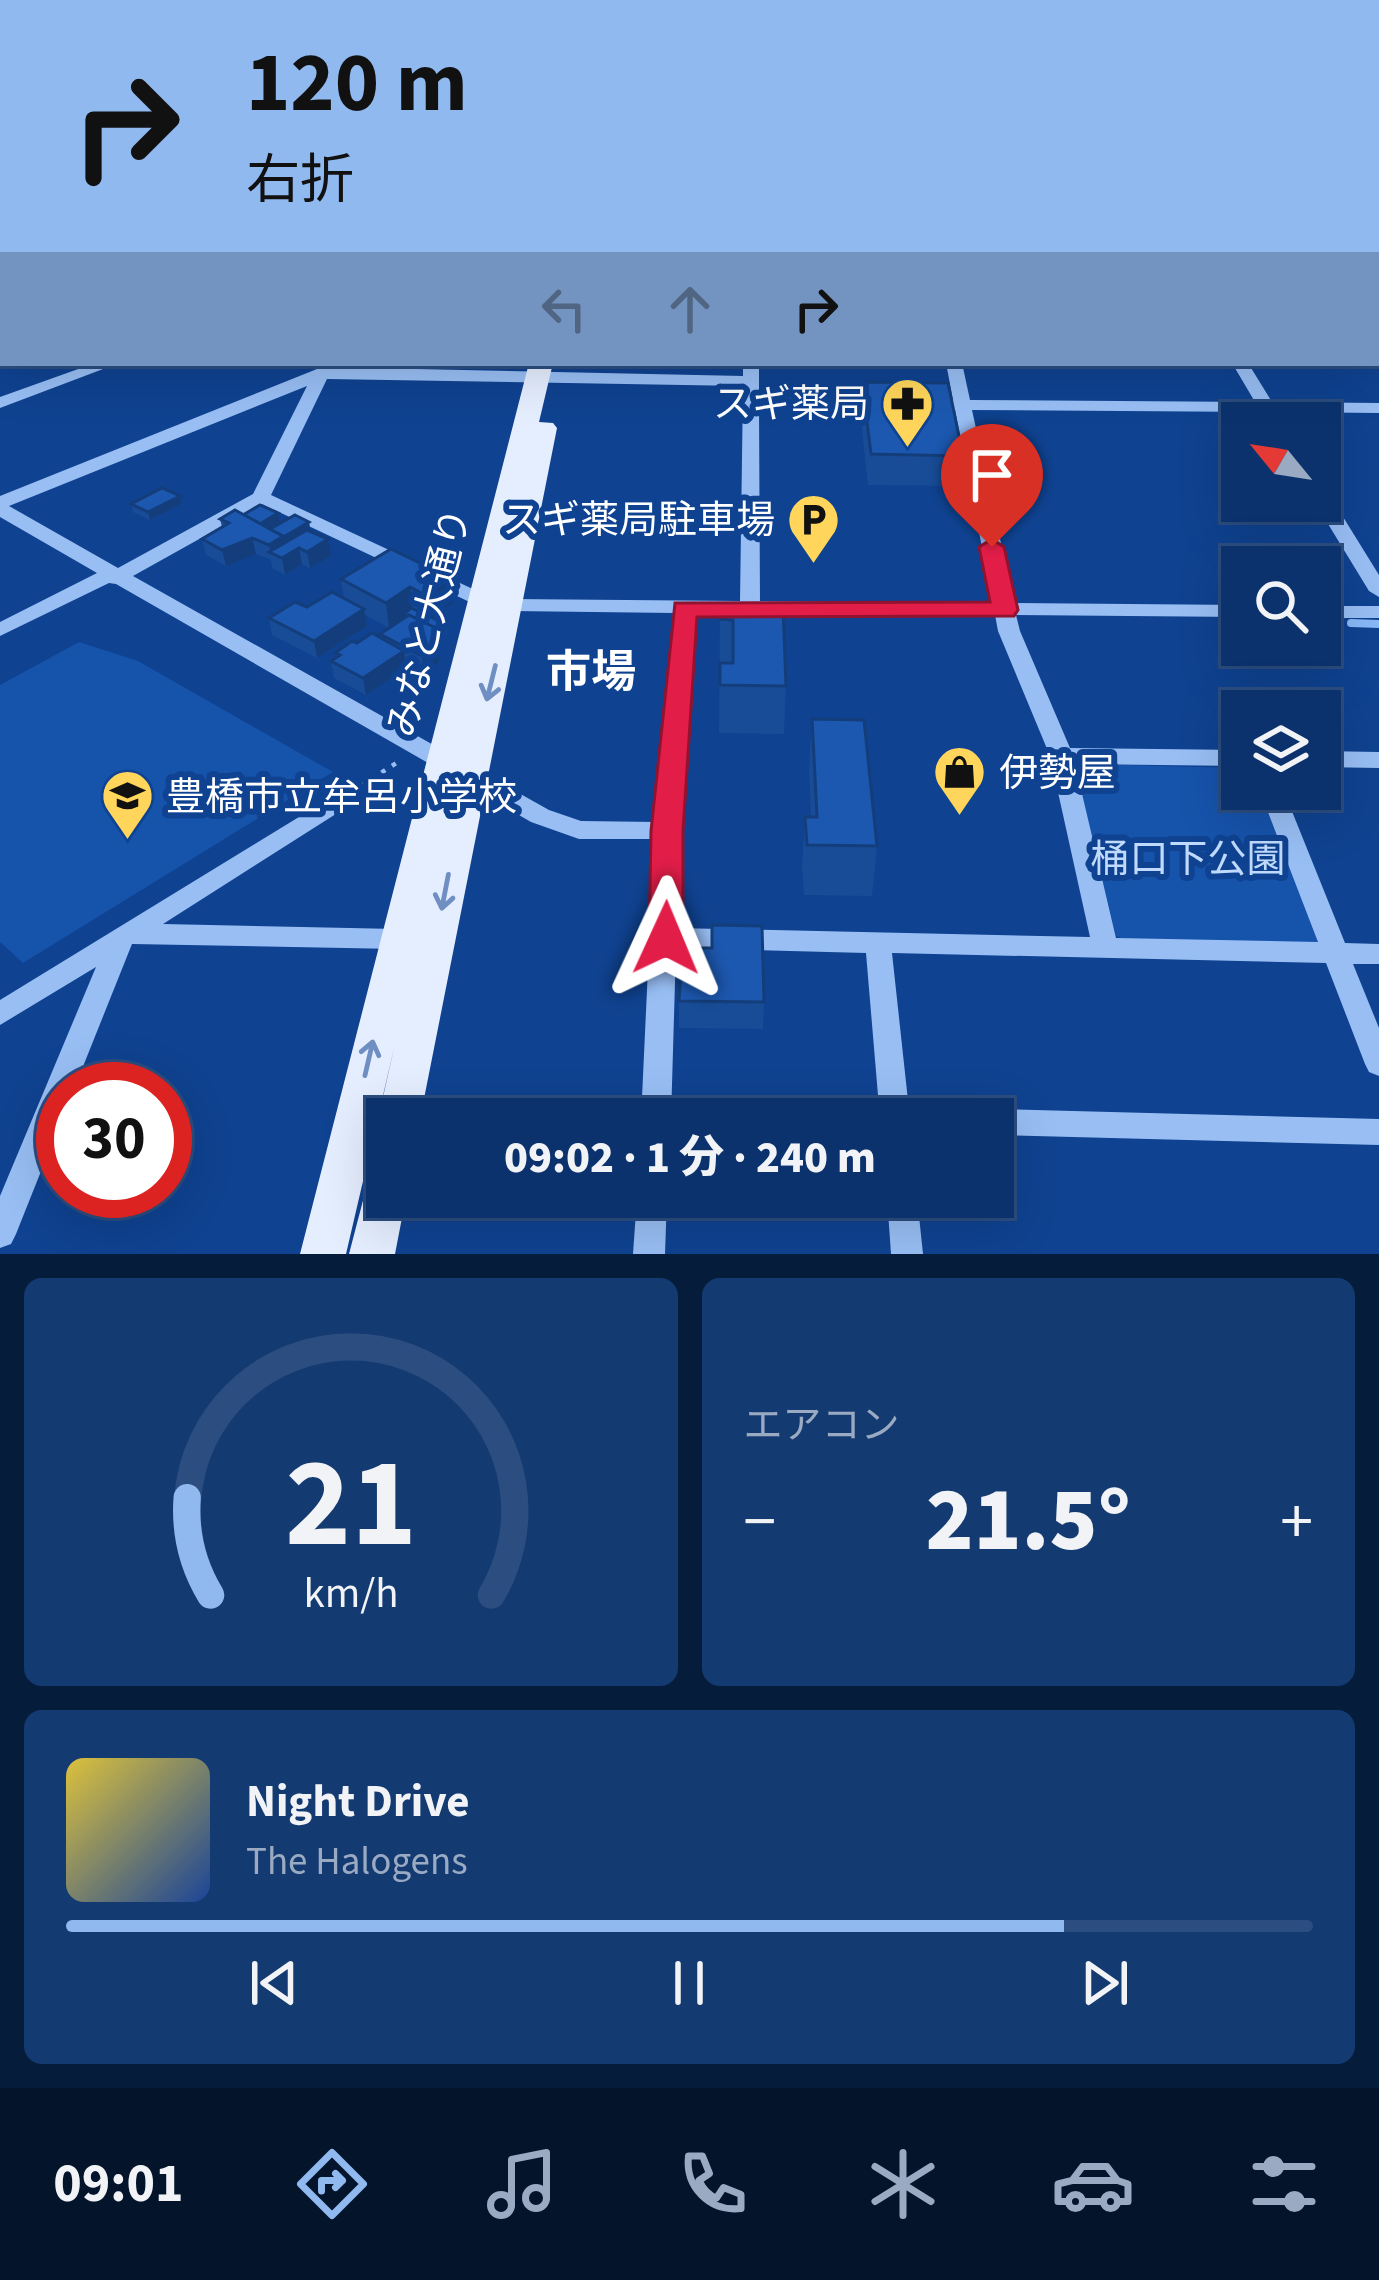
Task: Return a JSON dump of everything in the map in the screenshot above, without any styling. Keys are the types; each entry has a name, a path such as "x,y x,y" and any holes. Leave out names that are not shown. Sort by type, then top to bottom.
{"main road":[{"name":"みなと大通り","path":"323,1254 438,766 497,603 547,370"},
{"name":"みなと大通り","path":"401,1098 438,766"},
{"path":"372,1254 379,1218"}],"street":[{"path":"0,404 103,366"},
{"path":"955,366 1005,610 1062,756 1105,947"},
{"path":"1242,366 1263,402"},
{"path":"0,506 324,368 547,370 751,382 963,406 1221,414"},
{"path":"0,630 261,497 324,368"},
{"path":"750,610 751,382"},
{"path":"1341,410 1379,408"},
{"path":"261,497 497,603 750,610 1221,611"},
{"path":"0,506 438,766 539,816 579,830 667,831"},
{"path":"1337,522 1379,591"},
{"path":"657,1098 667,831 685,609"},
{"path":"1341,612 1379,612"},
{"path":"1062,756 1221,758"},
{"path":"1341,759 1379,760"},
{"path":"0,1014 330,806"},
{"path":"1280,810 1379,1064"},
{"path":"125,936 397,939"},
{"path":"0,1234 125,936"},
{"path":"666,938 1379,954"},
{"path":"878,944 893,1098"},
{"path":"1014,1123 1379,1132"},
{"path":"649,1254 651,1218"},
{"path":"904,1218 907,1254"}],"path":[{"path":"330,806 438,766"}],"green space":[{"name":"豊橋市立牟呂小学校","path":"79,642 138,661 333,772 23,963 0,942 0,685"},
{"name":"桶口下公園","path":"1081,764 1221,767 1221,810 1267,810 1319,939 1313,948 1131,942 1116,936 1076,774"}],"building":[{"path":"862,382 948,383 963,456 871,454"},
{"path":"162,488 180,496 148,512 131,504"},
{"path":"260,505 278,513 260,524 243,515"},
{"path":"235,510 283,536 269,545 252,538 222,550 202,539 229,523 220,519"},
{"path":"295,515 309,522 282,538 270,529"},
{"path":"307,530 328,539 307,552 299,548 282,558 269,552"},
{"path":"391,549 450,578 425,595 410,587 386,603 341,579"},
{"path":"332,592 364,609 314,641 269,618 295,602 307,607"},
{"path":"720,606 783,607 786,686 720,685 720,663 733,663 733,620 720,619"},
{"path":"411,608 446,624 442,637 440,630 404,614"},
{"path":"409,615 440,630 436,647 422,656 380,634"},
{"path":"372,633 404,651 363,678 331,661 352,641 357,643"},
{"path":"812,719 864,720 877,846 807,845 805,817 817,817"},
{"path":"712,925 762,926 764,1002 679,1001 681,969 690,970 691,948 712,948"}],"waterway":[{"path":"1351,623 1379,624"}],"place":[{"name":"スギ薬局","path":"908,449"},
{"name":"スギ薬局駐車場","path":"814,565"},
{"name":"伊勢屋","path":"960,818"},
{"name":"豊橋市立牟呂小学校","path":"127,842"}],"district":[{"name":"市場","path":"591,671"}],"route":[{"path":"666,938 667,831 685,609 1005,610 992,547"}]}
